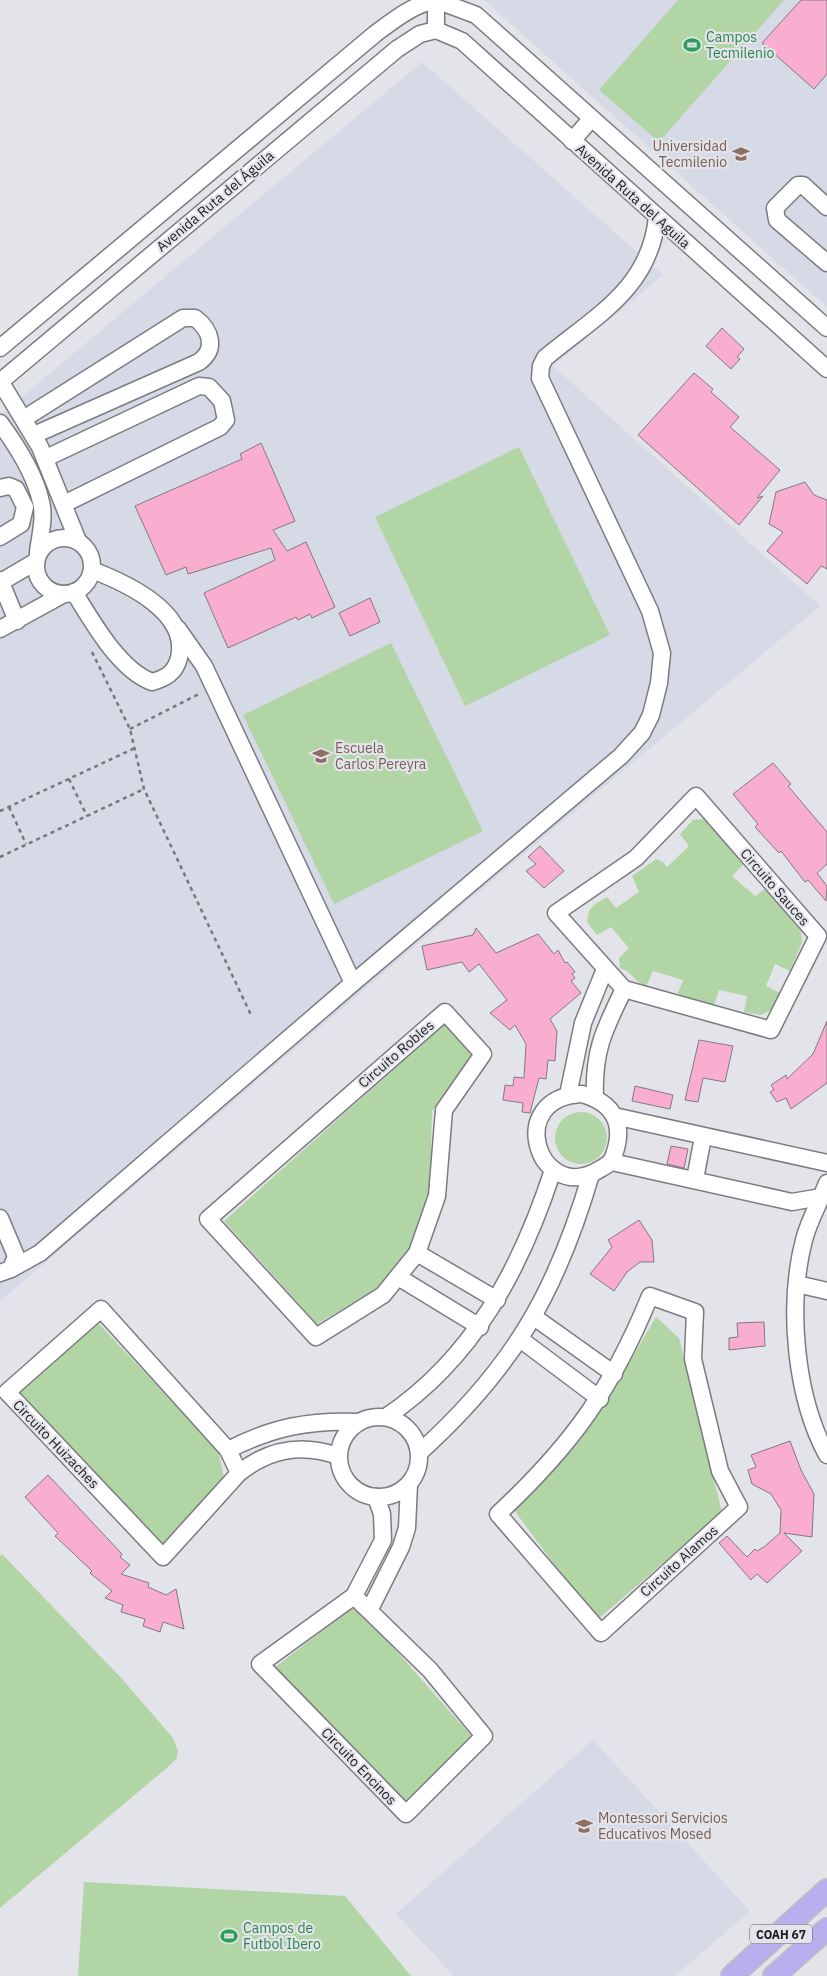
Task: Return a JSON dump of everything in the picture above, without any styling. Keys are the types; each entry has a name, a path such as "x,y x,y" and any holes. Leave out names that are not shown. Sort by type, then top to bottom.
{"main road":[{"name":"COAH 67","path":"732,1976 783,1932 827,1890"},
{"name":"COAH 67","path":"774,1976 827,1929"}],"street":[{"path":"436,30 436,0 476,15 827,328"},
{"name":"Avenida Ruta del Águila","path":"0,348 375,34 422,2 436,0"},
{"name":"Avenida Ruta del Águila","path":"0,381 397,49 420,34 436,30"},
{"name":"Avenida Ruta del Aguila","path":"436,30 462,42 827,369"},
{"path":"572,141 592,119"},
{"path":"827,208 803,185 798,184 775,208 774,212 777,220 827,263"},
{"path":"5,1271 40,1253 353,983 621,756 642,733 651,715 659,683 662,653 650,611 540,378 541,366 545,358 629,288 641,269 651,246 657,217"},
{"path":"25,418 183,318 195,318 203,325 211,347 210,352 199,362 34,435"},
{"path":"0,381 25,418 46,458 78,541 89,554 92,570 89,580 69,593 0,629"},
{"path":"46,458 198,386 209,387 222,402 226,420 220,427 64,504"},
{"path":"2,430 29,470 41,502 42,515 35,572 46,588 69,593 112,648 129,667 145,680 152,682 164,679 177,665 180,649 178,629"},
{"path":"0,488 10,486 16,489 25,507 21,524 0,537"},
{"path":"17,621 0,581 37,557 52,540 70,538 78,541"},
{"path":"92,570 118,580 139,592 178,629 204,666 353,983"},
{"name":"Circuito Sauces","path":"696,796 818,936 771,1030 624,989 556,913 636,858 696,796"},
{"path":"568,1095 583,1023 605,970"},
{"path":"595,1098 594,1073 603,1032 624,989"},
{"name":"Circuito Robles","path":"445,1012 483,1054 444,1110 437,1196 417,1253 398,1277 383,1295 316,1337 208,1219 445,1012"},
{"path":"583,1023 603,1032"},
{"path":"612,1162 618,1143 618,1129 614,1116 606,1106 595,1098 582,1094 568,1095 556,1100 545,1109 538,1121 535,1134 537,1148 553,1170 573,1176 591,1174 612,1162 792,1202 826,1191"},
{"path":"614,1116 827,1163"},
{"path":"695,1179 703,1137"},
{"path":"386,1417 423,1390 456,1357 480,1327 519,1259 537,1218 553,1170"},
{"path":"419,1453 458,1418 491,1380 534,1318 561,1263 577,1223 591,1174"},
{"path":"826,1191 804,1239 797,1284 796,1342 800,1376 808,1407 827,1455"},
{"path":"0,1218 16,1256 5,1271"},
{"path":"417,1253 497,1300"},
{"path":"398,1277 480,1327"},
{"path":"797,1284 827,1291"},
{"name":"Circuito Alamos","path":"650,1296 694,1312 693,1359 720,1471 738,1507 601,1633 498,1514 536,1479 570,1440 600,1398 614,1374 650,1296"},
{"name":"Circuito Huizaches","path":"239,1473 228,1450 101,1309 6,1392 163,1556 239,1473 265,1456 296,1448 317,1450 338,1456"},
{"path":"534,1318 614,1374"},
{"path":"520,1339 600,1398"},
{"path":"370,1610 401,1547 407,1528 409,1484 416,1469 419,1453 416,1440 409,1430 399,1422 386,1417 372,1417 359,1422 348,1430 341,1442 338,1456 345,1479 353,1488 364,1495 376,1497 400,1491 409,1484"},
{"path":"228,1450 273,1430 296,1424 328,1421 359,1422"},
{"path":"296,1424 296,1448"},
{"name":"Circuito Encinos","path":"354,1596 430,1670 484,1736 406,1814 260,1664 354,1596 383,1540 382,1514 376,1497"},
{"path":"383,1540 401,1547"}],"path":[{"path":"89,645 130,729 144,789 252,1017"},
{"path":"130,729 214,687"},
{"path":"0,811 135,748"},
{"path":"69,779 86,816"},
{"path":"0,857 144,789"},
{"path":"9,807 26,844"}],"shaded area":[{"name":"Universidad Tecmilenio","path":"484,0 827,0 827,307"},
{"name":"Escuela Carlos Pereyra","path":"422,62 663,275 553,366 820,606 462,906 0,1301 0,415"},
{"name":"Montessori Servicios Educativos Mosed","path":"593,1740 750,1911 675,1976 454,1976 396,1914"}],"green space":[{"name":"Campos Tecmilenio","path":"678,0 784,0 659,142 599,90"},
{"path":"519,447 610,635 465,706 375,517"},
{"path":"391,643 483,831 334,904 243,715"},
{"path":"704,819 711,824 743,865 732,876 755,896 767,888 801,932 802,942 790,971 775,964 766,986 780,993 773,1009 761,1015 744,1012 747,996 719,990 714,1005 683,998 678,993 683,980 653,971 646,987 620,968 619,958 629,948 611,927 597,935 587,922 589,911 595,904 607,897 616,908 639,892 632,876 656,859 663,862 667,867 689,846 680,834 693,820"},
{"path":"446,1023 473,1053 432,1111 430,1195 410,1248 379,1287 317,1324 224,1221"},
{"path":"581,1112 591,1114 599,1120 605,1128 607,1138 605,1148 599,1156 591,1162 581,1164 571,1162 563,1156 557,1148 555,1138 557,1128 563,1120 571,1114"},
{"path":"656,1317 679,1338 722,1512 596,1621 514,1510 603,1408"},
{"path":"98,1323 218,1450 224,1478 163,1546 17,1391"},
{"path":"2,1554 123,1680 173,1738 178,1751 177,1758 169,1766 0,1908 0,1556"},
{"path":"356,1605 473,1738 402,1806 274,1668"},
{"name":"Campos de Futbol Ibero","path":"84,1882 345,1896 411,1976 78,1976"}],"building":[{"path":"801,0 827,0 827,74 814,89 762,43"},
{"path":"722,328 744,349 737,357 740,359 731,369 706,346"},
{"path":"694,373 713,389 711,392 739,417 730,427 780,470 757,498 763,496 739,525 638,435"},
{"path":"261,443 295,521 273,530 287,551 306,542 335,607 312,618 310,614 298,620 296,617 228,648 204,593 275,560 271,548 188,574 186,567 166,575 135,506 242,459 240,454"},
{"path":"805,482 814,495 827,500 827,569 821,566 807,584 767,551 783,532 769,524 776,492"},
{"path":"370,598 380,622 350,636 339,613"},
{"path":"773,763 791,784 788,786 827,832 827,864 817,873 827,886 826,901 808,880 805,882 781,851 779,853 755,827 758,824 733,794"},
{"path":"540,846 564,871 544,888 526,871 536,864 528,857"},
{"path":"476,928 496,953 538,934 554,954 558,950 565,963 567,962 575,972 572,974 575,978 571,981 581,993 550,1019 557,1031 555,1061 548,1060 546,1079 539,1078 530,1113 522,1112 523,1103 503,1100 505,1085 513,1086 514,1077 524,1078 526,1044 515,1025 510,1030 490,1013 507,1000 479,964 469,972 462,962 427,970 422,946 473,935"},
{"path":"827,1021 827,1083 791,1109 786,1098 777,1102 770,1092 774,1090 771,1085 786,1075 787,1079 813,1054"},
{"path":"699,1040 733,1046 725,1082 703,1078 698,1102 685,1100"},
{"path":"635,1086 673,1095 670,1109 632,1101"},
{"path":"671,1146 688,1149 684,1168 667,1164"},
{"path":"639,1220 652,1240 654,1262 640,1262 627,1272 614,1291 590,1274 612,1247 608,1240"},
{"path":"764,1322 765,1346 729,1350 729,1338 738,1337 737,1323"},
{"path":"790,1441 801,1470 814,1494 812,1537 784,1533 802,1551 767,1583 757,1574 751,1580 719,1543 727,1536 747,1557 755,1549 757,1551 764,1547 780,1533 781,1510 771,1494 752,1484 748,1470 756,1467 751,1455"},
{"path":"48,1475 122,1554 120,1557 130,1565 121,1574 149,1583 148,1587 166,1595 176,1589 184,1629 163,1622 160,1632 143,1626 145,1619 121,1612 123,1605 105,1598 112,1591 90,1573 92,1571 55,1536 58,1533 25,1497"}],"place":[{"name":"Campos Tecmilenio","path":"692,45"},
{"name":"Universidad Tecmilenio","path":"741,154"},
{"name":"Escuela Carlos Pereyra","path":"321,756"},
{"name":"Montessori Servicios Educativos Mosed","path":"584,1826"},
{"name":"Campos de Futbol Ibero","path":"229,1936"}]}
